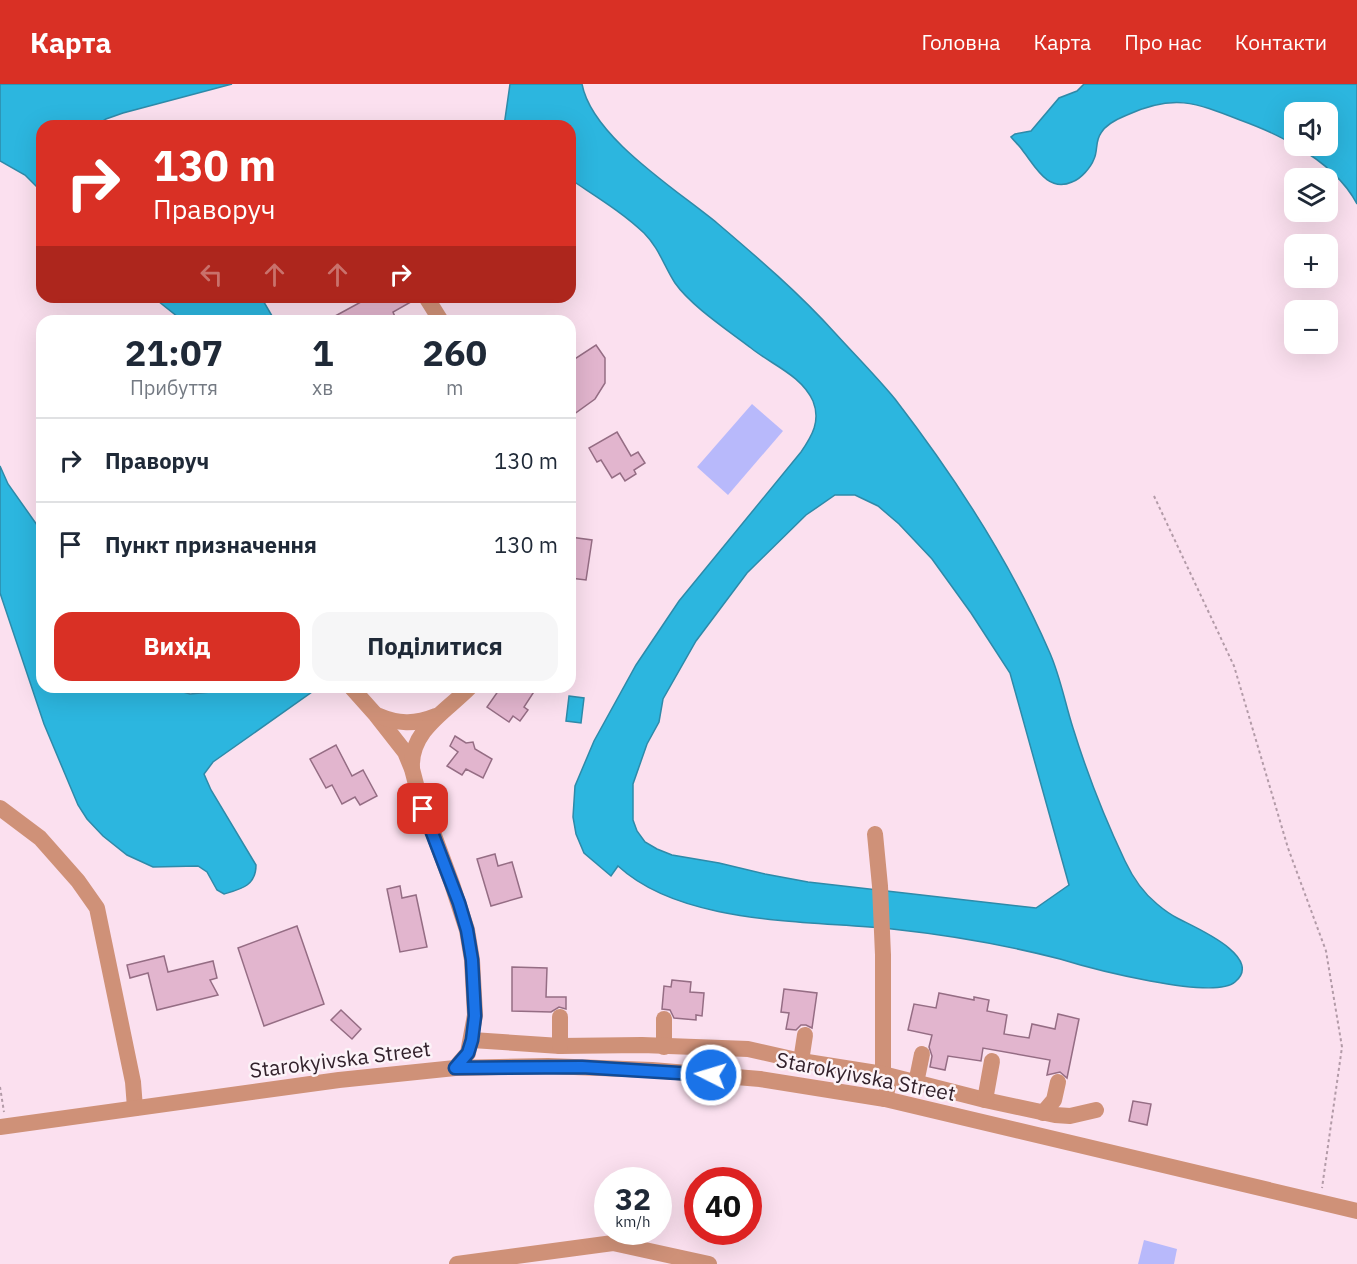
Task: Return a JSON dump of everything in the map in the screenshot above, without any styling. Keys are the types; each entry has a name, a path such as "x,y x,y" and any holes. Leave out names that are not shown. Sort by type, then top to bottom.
{"street":[{"path":"357,693 405,752 412,769 417,792"},
{"path":"455,1068 468,1053 472,1040 475,1016 472,960 467,930 417,792 412,770 413,752 422,734 463,693"},
{"path":"376,715 407,724 422,722 438,716"},
{"path":"0,808 40,838 78,881 97,908 133,1083 135,1108"},
{"path":"875,834 883,955 883,1074 888,1086 885,1099"},
{"path":"560,1017 560,1046"},
{"path":"664,1019 664,1047"},
{"path":"801,1061 805,1035"},
{"path":"472,1040 560,1046 740,1048 801,1061 883,1074 1049,1114 1070,1116 1096,1110"},
{"path":"915,1083 922,1054"},
{"path":"985,1100 992,1061"},
{"name":"Starokyivska Street","path":"3,1127 339,1080 455,1068 582,1067 684,1072 760,1079 885,1099 1357,1211"},
{"path":"1049,1114 1058,1082"},
{"path":"457,1264 613,1243 709,1264"}],"path":[{"path":"1154,495 1234,666 1288,848 1326,951 1342,1047 1319,1203"},
{"path":"0,1087 3,1127"}],"shaded area":[{"path":"0,84 232,84 104,120 36,120 36,186 25,175 0,161"},
{"path":"510,84 582,84 589,104 619,143 778,276 888,390 980,520 1034,618 1056,670 1078,745 1097,796 1131,873 1147,895 1162,908 1224,944 1234,953 1241,963 1242,972 1235,982 1222,987 1202,988 1178,985 1122,975 1019,949 956,937 892,929 748,917 711,910 677,900 645,886 618,866 611,876 584,853 576,834 573,817 575,786 594,741 636,665 679,601 801,452 816,422 813,401 801,384 711,318 682,292 654,245 636,225 576,183 576,120 505,120","holes":["835,495 855,495 878,506 899,524 932,559 1010,673 1069,885 1036,908 808,882 765,874 672,855 645,842 637,831 633,820 633,784 647,744 659,722 663,699 696,641 747,573 806,515"]},
{"path":"1084,84 1357,84 1357,204 1338,178 1338,168 1327,168 1312,156 1338,156 1338,102 1284,102 1284,139 1197,105 1171,103 1143,108 1106,127 1099,136 1093,162 1079,178 1072,182 1056,184 1037,170 1011,137 1031,131 1059,98 1077,91"},
{"path":"160,303 264,303 272,315 176,315"},
{"path":"752,404 783,431 728,495 697,467"},
{"path":"0,466 8,484 36,524 36,693 311,693 213,762 204,774 211,790 256,865 250,882 224,894 217,890 207,872 198,866 153,867 127,855 103,836 87,819 78,805 44,724 0,593"},
{"path":"569,696 584,698 581,723 566,721"},
{"path":"1144,1240 1177,1249 1174,1264 1138,1264"}],"building":[{"path":"359,303 409,303 393,312 394,315 337,315"},
{"path":"596,345 605,358 605,383 595,399 576,413 576,358"},
{"path":"617,432 631,456 638,452 645,463 634,470 636,474 625,481 620,473 612,478 601,460 597,462 589,448"},
{"path":"576,538 592,540 586,580 576,579"},
{"path":"497,693 533,693 524,707 528,710 520,721 513,716 509,722 487,707"},
{"path":"455,736 466,743 473,742 475,749 492,759 483,778 466,769 462,775 447,766 458,752 450,746"},
{"path":"336,745 352,776 363,770 377,796 360,805 355,797 342,804 332,785 326,788 310,759"},
{"path":"495,854 498,866 512,862 522,897 491,906 477,859"},
{"path":"400,886 402,898 416,895 427,947 400,952 387,889"},
{"path":"297,926 324,1004 264,1026 238,948"},
{"path":"164,956 168,972 213,961 217,978 210,980 218,995 157,1010 148,973 130,978 127,965"},
{"path":"512,967 547,968 546,997 566,997 566,1009 559,1007 551,1012 512,1011"},
{"path":"672,980 691,982 690,992 704,993 702,1016 696,1015 696,1020 674,1018 670,1010 662,1009 664,986 671,987"},
{"path":"784,989 817,993 812,1028 801,1025 796,1030 786,1029 789,1013 781,1012"},
{"path":"939,993 974,1000 974,997 989,1000 987,1011 1007,1015 1004,1034 1029,1038 1032,1024 1055,1029 1058,1014 1079,1019 1067,1078 1060,1072 1047,1075 1050,1060 983,1048 981,1061 948,1056 945,1070 930,1067 932,1056 929,1047 932,1035 908,1030 914,1004 936,1008"},
{"path":"341,1010 361,1029 352,1039 331,1020"},
{"path":"1133,1101 1151,1104 1147,1125 1129,1121"}],"route":[{"path":"423,809 459,903 472,960 475,1016 472,1040 468,1053 455,1068 548,1066 711,1075"}]}
